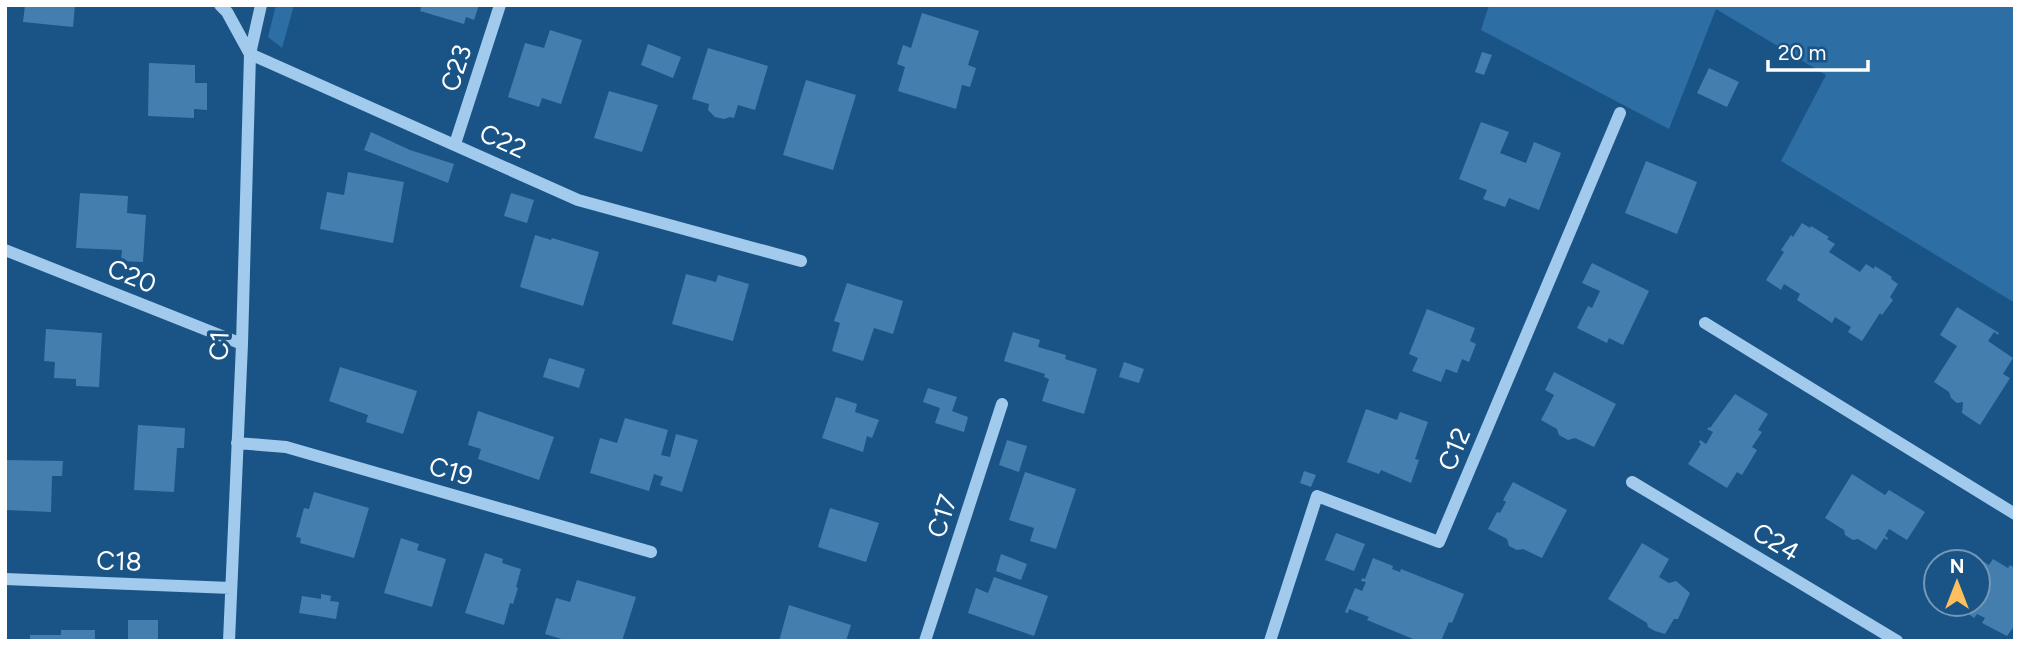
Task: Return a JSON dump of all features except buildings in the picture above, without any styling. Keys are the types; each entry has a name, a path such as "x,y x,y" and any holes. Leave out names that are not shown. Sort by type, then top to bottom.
{"street":[{"name":"C1","path":"229,641 242,344 250,54 261,5"},
{"name":"C23","path":"455,144 500,5"},
{"path":"224,8 250,54"},
{"name":"C22","path":"250,54 578,200 801,261"},
{"name":"C12","path":"1270,641 1317,496 1439,542 1620,113"},
{"name":"C20","path":"5,250 242,344"},
{"path":"1705,323 2015,514"},
{"name":"C17","path":"925,641 1002,404"},
{"name":"C19","path":"237,443 286,447 650,552"},
{"name":"C24","path":"1632,482 1897,641"},
{"name":"C18","path":"5,579 231,588"}],"shaded area":[{"path":"276,5 294,5 282,48 268,37"},
{"path":"1489,5 2015,5 2015,303 1781,161 1826,75 1716,9 1669,129 1481,30"}]}
